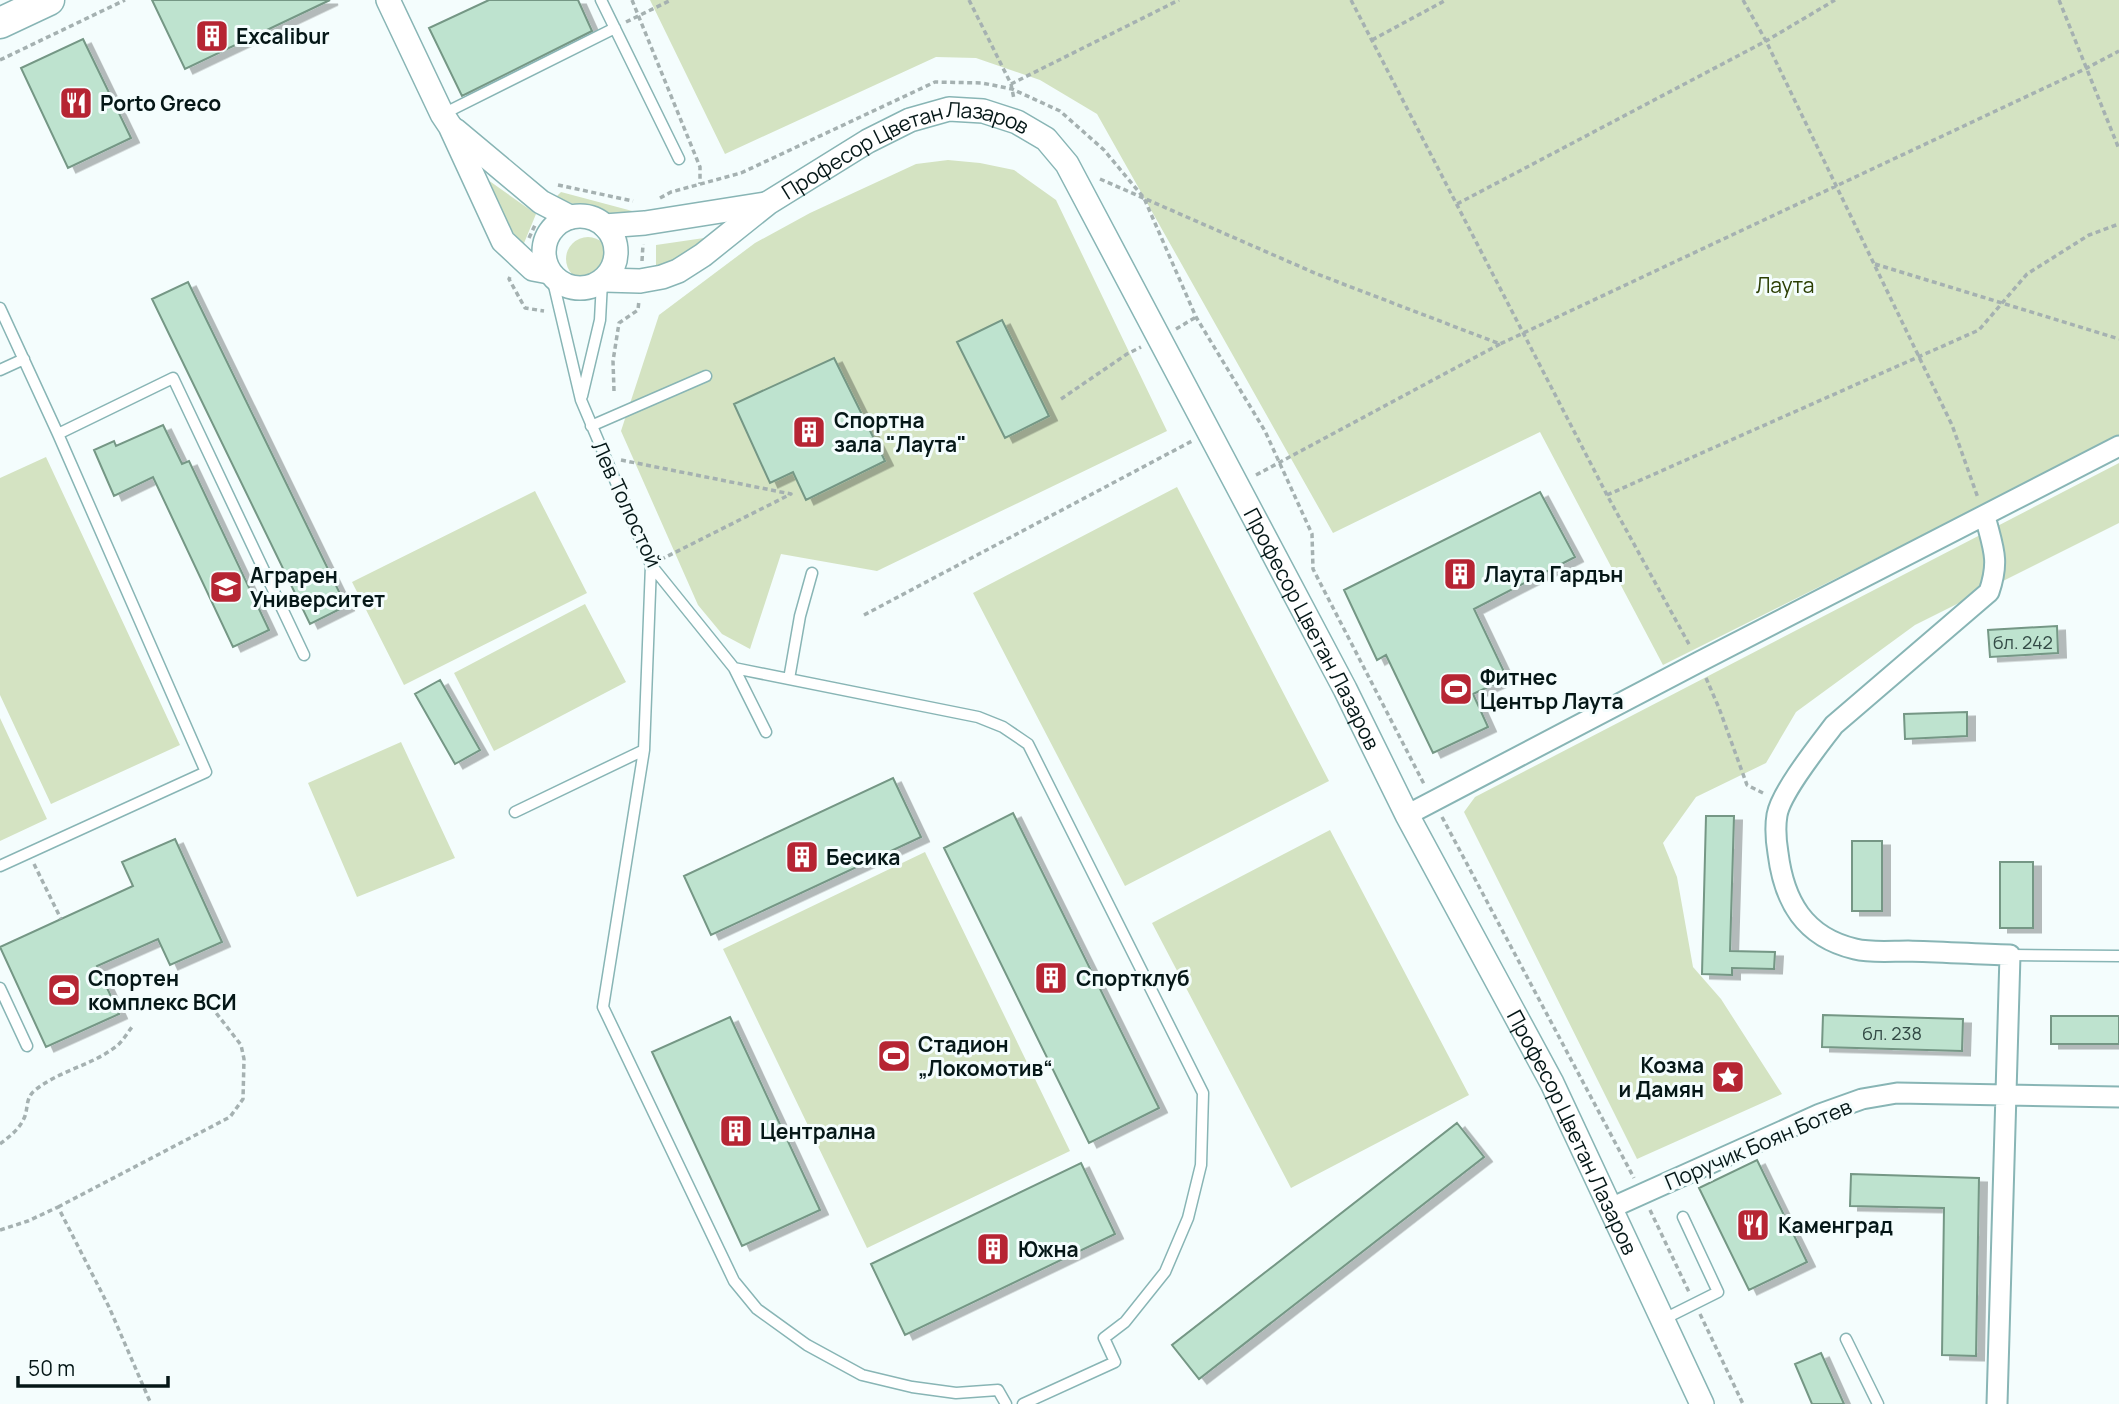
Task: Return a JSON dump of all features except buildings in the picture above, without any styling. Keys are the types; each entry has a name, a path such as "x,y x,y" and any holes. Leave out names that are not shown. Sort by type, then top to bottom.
{"main road":[{"path":"0,23 49,0"}],"street":[{"path":"388,0 503,241 533,269 551,275"},
{"name":"Професор Цветан Лазаров","path":"603,281 640,281 662,278 678,271 703,255 768,203 867,141 910,120 948,109 983,111 1017,122 1046,139 1067,164 1345,689 1408,815 1552,1083 1702,1404"},
{"path":"446,120 541,202 570,217"},
{"name":"Професор Цветан Лазаров","path":"605,226 645,223 768,203"},
{"path":"570,217 589,217 605,226 615,243 617,253 615,263 603,281 592,287 570,288 551,275 544,262 543,251 545,239 551,229 570,217"},
{"path":"1408,815 2119,446"},
{"path":"1985,516 1996,559 1995,575 1989,592 1834,725 1809,758 1782,802 1777,815 1777,844 1781,876 1789,901 1802,920 1826,939 1856,950 2010,955 1997,1404"},
{"name":"Поручик Боян Ботев","path":"1611,1208 1820,1114 1862,1099 1897,1093 2119,1097"}],"lane":[{"path":"601,0 679,159"},
{"path":"446,120 615,27"},
{"name":"Лев Толостой","path":"551,275 581,400 651,565 734,668 766,732"},
{"path":"581,400 600,320 603,281"},
{"path":"0,309 58,434 206,772 0,866"},
{"path":"0,370 24,359"},
{"path":"591,426 706,376"},
{"path":"58,434 173,378 304,654"},
{"path":"651,565 643,750 603,1007 734,1282 757,1310 807,1345 862,1375 912,1387 957,1393 998,1390 1006,1404"},
{"path":"789,679 800,616 812,573"},
{"path":"734,668 978,717 1003,727 1028,744 1203,1093 1201,1165 1188,1218 1165,1272 1125,1322 1104,1338 1115,1362 1023,1404"},
{"path":"515,812 643,750"},
{"path":"2010,955 2119,956"},
{"path":"0,988 27,1046"},
{"path":"1664,1319 1718,1292 1683,1217"},
{"path":"1846,1339 1878,1404"}],"path":[{"path":"0,60 125,0"},
{"path":"632,0 700,167 700,184"},
{"path":"615,27 671,0"},
{"path":"968,0 1011,84 1179,0"},
{"path":"1351,0 1607,495 1699,662 1747,785 1782,802"},
{"path":"1372,40 1446,0"},
{"path":"1743,0 1766,41 1920,356 1952,425 1985,516"},
{"path":"1457,204 1766,41 1835,0"},
{"path":"2059,0 2119,149"},
{"path":"1237,485 1523,332 2119,51"},
{"path":"1067,164 1317,274 1500,344"},
{"path":"560,313 525,308 509,279 540,215 541,202 553,184 637,202"},
{"path":"1607,495 1979,330 2027,274 2089,235 2119,224"},
{"path":"1875,264 2119,339"},
{"path":"1060,399 1127,354 1196,317"},
{"path":"600,320 619,323"},
{"path":"864,615 1210,432"},
{"path":"605,457 791,494 651,565"},
{"path":"28,853 61,919"},
{"path":"0,1230 58,1207 230,1117 243,1099 244,1059 241,1045 210,1005"},
{"path":"0,1144 16,1131 25,1116 28,1097 33,1092 119,1044 132,1027"},
{"path":"58,1207 109,1307 151,1404"}],"green space":[{"name":"Лаута","path":"650,0 2119,0 2119,437 1663,665 1540,432 1333,533 1097,114 1040,80 976,58 936,57 725,154"},
{"path":"948,160 1014,170 1056,200 1167,431 877,571 781,554 750,649 722,634 698,605 621,431 659,315 755,243 810,213 916,164"},
{"path":"488,180 536,214 522,248 487,186"},
{"path":"561,192 636,212 639,221 591,211 556,197"},
{"path":"588,237 603,244 610,259 603,274 588,281 573,274 566,259 573,244"},
{"path":"711,237 656,273 656,245"},
{"path":"46,457 180,745 51,804 0,695 0,478"},
{"path":"2119,463 2119,523 1915,625 1796,712 1766,763 1696,797 1663,843 1677,877 1693,967 1721,999 1782,1094 1637,1159 1464,812 1475,797"},
{"path":"1177,487 1329,781 1125,886 973,593"},
{"path":"535,491 587,593 404,685 352,582"},
{"path":"585,604 626,682 494,751 454,673"},
{"path":"0,718 47,819 0,841"},
{"path":"401,742 455,858 357,897 308,783"},
{"path":"1330,830 1469,1095 1291,1188 1152,923"},
{"path":"925,852 1070,1151 867,1248 723,949"}],"place":[{"name":"Excalibur","path":"212,36"},
{"name":"Porto Greco","path":"76,103"},
{"name":"Спортна зала \"Лаута\"","path":"809,432"},
{"name":"Лаута Гардън","path":"1460,574"},
{"name":"Аграрен Университет","path":"226,587"},
{"name":"Фитнес Център Лаута","path":"1456,689"},
{"name":"Бесика","path":"802,857"},
{"name":"Спортклуб","path":"1051,978"},
{"name":"Спортен комплекс ВСИ","path":"64,990"},
{"name":"Стадион „Локомотив“","path":"894,1056"},
{"name":"Козма и Дамян","path":"1728,1077"},
{"name":"Централна","path":"736,1131"},
{"name":"Каменград","path":"1753,1225"},
{"name":"Южна","path":"993,1249"}]}
